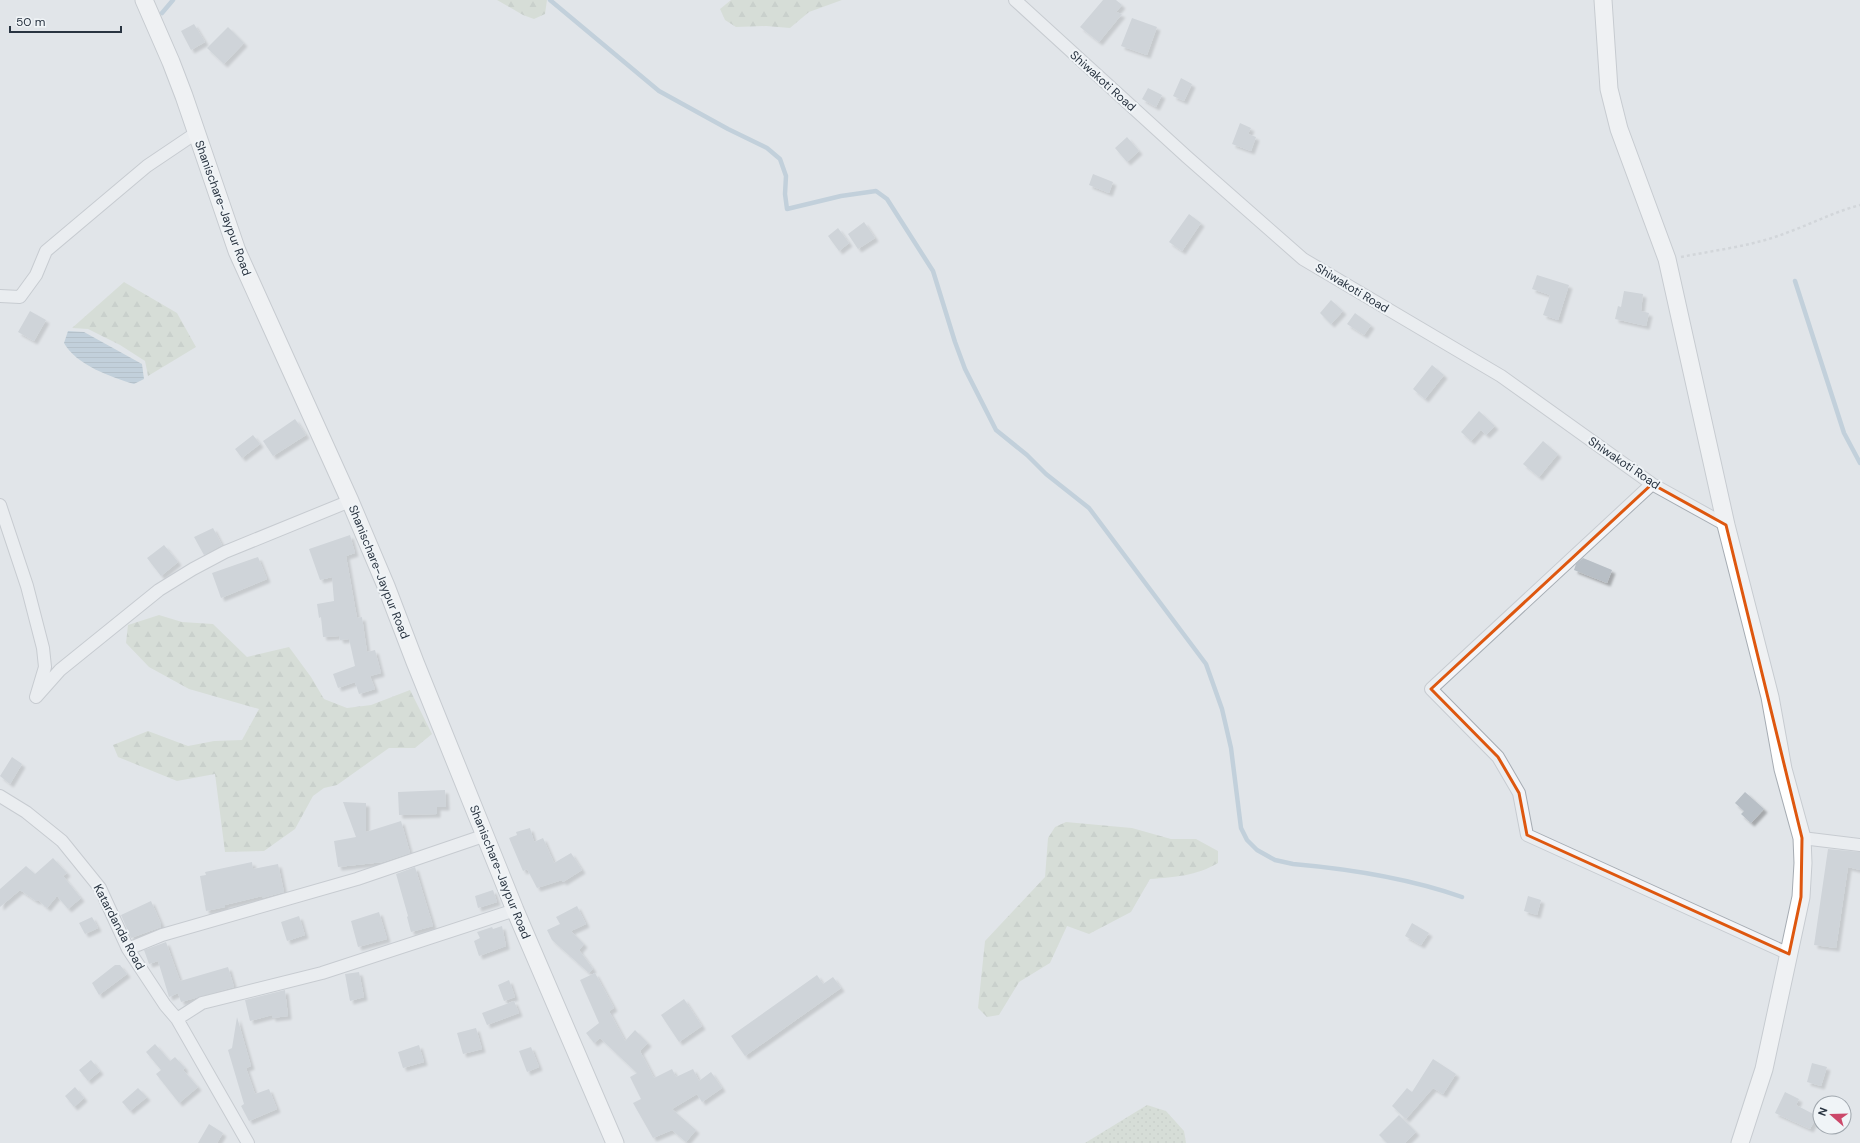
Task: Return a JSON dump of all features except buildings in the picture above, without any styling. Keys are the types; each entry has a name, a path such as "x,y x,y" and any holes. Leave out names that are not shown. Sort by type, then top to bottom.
{"street":[{"name":"Shanischare-Jaypur Road","path":"144,0 171,62 237,251 350,500 386,586 515,910 615,1143"},
{"name":"Shiwakoti Road","path":"1015,0 1181,152 1303,259 1501,376 1652,484 1726,525"},
{"path":"1603,0 1611,96 1619,129 1667,260 1726,525 1770,697 1784,769 1802,838 1803,863 1801,897 1764,1069 1740,1143"},
{"path":"0,296 20,297 36,275 46,251 147,166 196,133"},
{"path":"1652,484 1432,690 1498,757 1519,793 1527,835 1789,954"},
{"path":"0,505 27,586 43,648 45,667 36,697 60,670 159,590 192,569 225,552 350,500"},
{"name":"Katardanda Road","path":"0,796 26,812 62,841 100,888 128,949 164,1005 177,1019 248,1143"},
{"path":"128,949 162,935 357,879 486,836"},
{"path":"1802,838 1860,845"},
{"path":"177,1019 202,1003 322,973 515,910"}],"path":[{"path":"1667,260 1747,244 1785,234 1836,211 1860,205"}],"highlighted area":[{"path":"1652,484 1726,525 1802,838 1801,897 1789,954 1527,835 1519,793 1498,757 1431,689"}],"green space":[{"path":"497,0 547,0 545,14 534,19 523,15"},
{"path":"731,0 842,0 809,12 790,28 766,26 736,27 725,20 720,9"},
{"path":"124,282 177,313 196,347 148,376 145,361 120,345 88,329 72,328"},
{"path":"159,615 182,622 213,624 247,657 289,647 311,677 324,699 347,708 371,705 410,690 432,734 415,748 389,748 337,785 324,788 313,796 295,829 264,851 225,852 215,774 177,781 118,757 113,745 148,731 188,746 214,741 242,740 259,709 189,689 149,667 126,643 128,625"},
{"path":"1066,822 1132,828 1171,839 1196,839 1218,851 1218,863 1202,871 1150,879 1131,912 1089,934 1067,926 1050,963 1019,982 999,1015 987,1017 978,1008 985,941 1045,877 1048,838 1055,827"},
{"path":"1147,1105 1166,1111 1184,1131 1186,1143 1085,1143"}],"water":[{"path":"68,331 84,332 142,364 144,379 134,384 105,374 85,364 70,351 64,343"}],"waterway":[{"path":"162,13 173,0"},
{"path":"550,0 659,91 728,129 767,148 780,159 786,176 785,194 787,209 841,196 876,191 887,199 933,271 965,369 996,430 1027,455 1046,474 1089,508 1206,664 1222,709 1231,748 1241,828 1247,840 1257,850 1275,860 1293,864 1379,875 1442,890 1462,897"},
{"path":"1795,281 1844,433 1860,463"}]}
